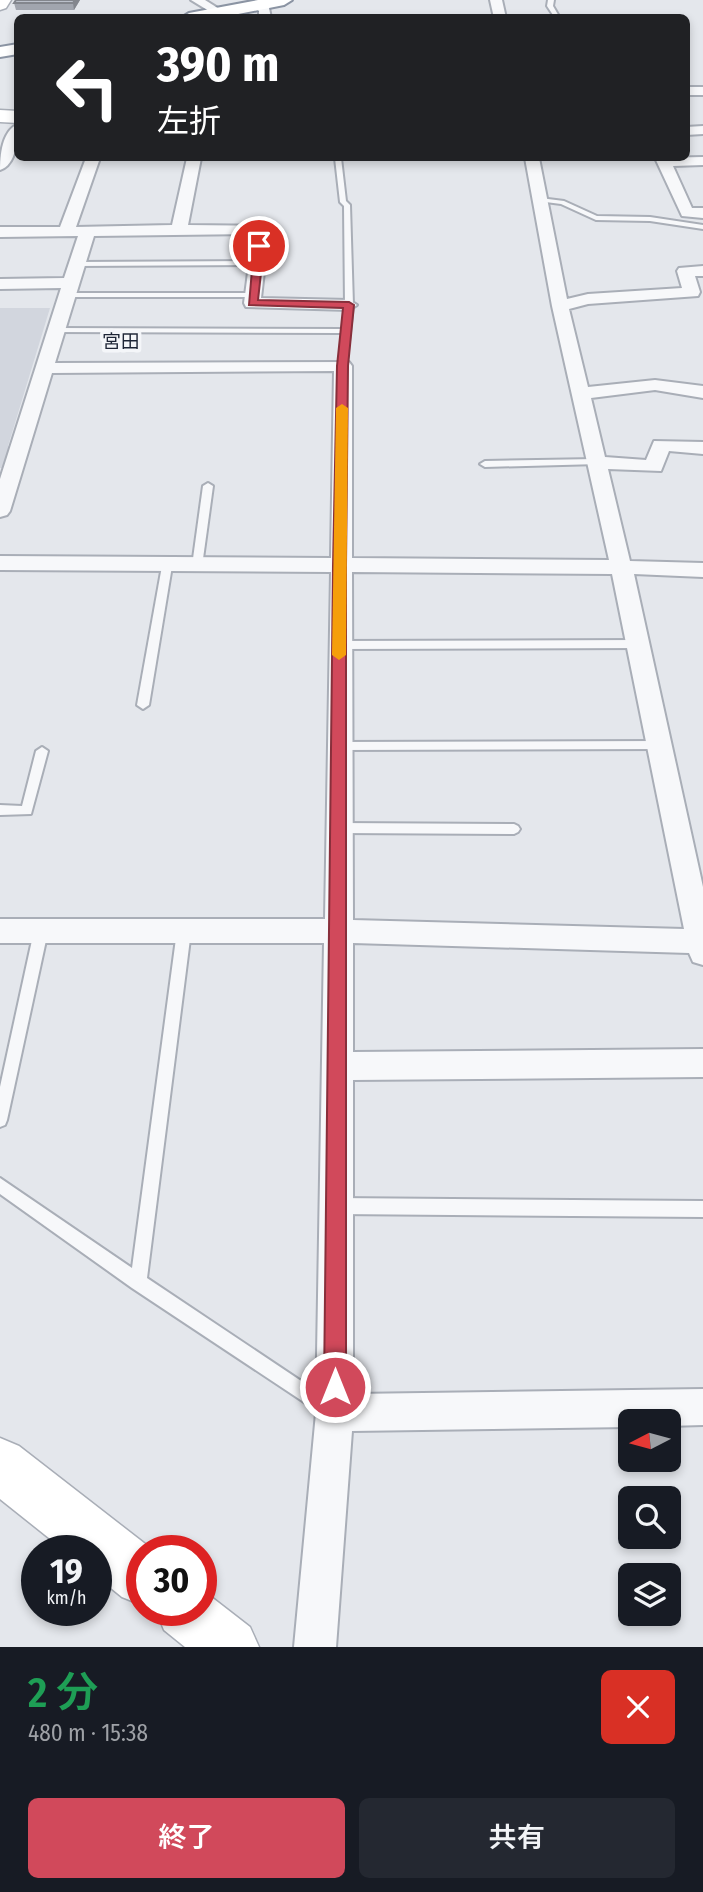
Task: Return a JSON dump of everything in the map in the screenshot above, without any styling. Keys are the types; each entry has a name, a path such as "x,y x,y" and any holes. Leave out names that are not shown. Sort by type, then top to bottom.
{"highway":[{"path":"208,14 261,11 279,0"}],"main road":[{"path":"0,5 3,0"},
{"path":"0,1465 126,1564"},
{"path":"204,1626 230,1647"}],"street":[{"path":"197,0 218,12"},
{"path":"0,166 14,136"},
{"path":"66,232 92,161"},
{"path":"179,230 193,161"},
{"path":"0,931 338,931 702,947 639,644 619,567 561,306 533,161"},
{"path":"663,161 687,213 703,213"},
{"path":"1,235 261,229 252,303 349,305"},
{"path":"0,511 6,471 87,232"},
{"path":"561,306 589,299 698,292 685,271 703,271"},
{"path":"0,284 69,289"},
{"path":"43,368 343,366 335,1413 315,1647"},
{"path":"582,393 655,385 703,392"},
{"path":"596,463 654,467 661,445 703,448"},
{"path":"0,563 619,567 703,570"},
{"path":"336,1066 703,1063"},
{"path":"335,1413 703,1407"}],"lane":[{"path":"338,161 343,202 346,205 349,305 343,366"},
{"path":"540,200 562,202 596,218 659,220 703,227"},
{"path":"76,264 257,263"},
{"path":"69,289 253,295"},
{"path":"56,330 347,331"},
{"path":"485,464 596,463"},
{"path":"197,566 208,486"},
{"path":"143,705 167,566"},
{"path":"339,645 639,644"},
{"path":"339,747 661,745"},
{"path":"0,810 27,811 42,751"},
{"path":"338,828 514,829"},
{"path":"0,1120 41,931"},
{"path":"138,1282 184,931"},
{"path":"0,1185 138,1282 335,1413"},
{"path":"336,1206 703,1209"}],"shaded area":[{"path":"0,308 50,308 8,446 12,447 6,468 0,468"}],"building":[{"path":"16,0 75,0 73,3 14,3"}],"slow traffic":[{"path":"339,655 342,408"}],"district":[{"name":"宮田","path":"121,341"}],"route":[{"path":"259,246 252,303 349,305 343,366 340,566 335,1387"}]}
